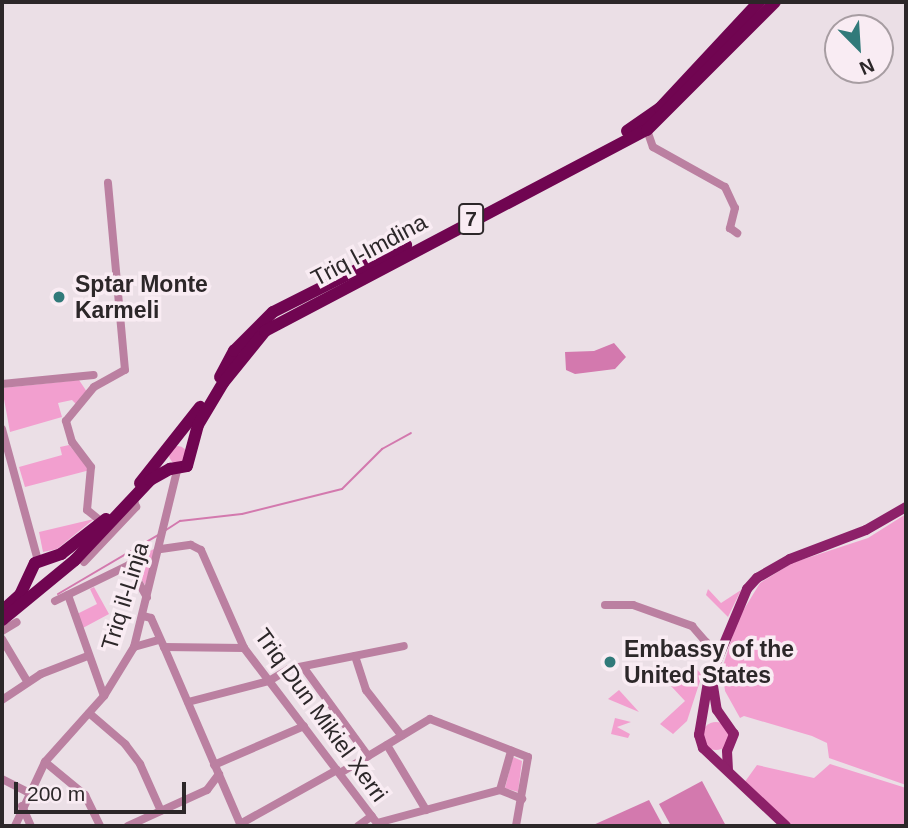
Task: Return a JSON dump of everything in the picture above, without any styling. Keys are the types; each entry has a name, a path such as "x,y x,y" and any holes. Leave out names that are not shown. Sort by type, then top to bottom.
{"highway":[{"name":"Triq l-Imdina","path":"37,563 61,554 102,522 163,456 234,351 273,312 640,124 759,2"},
{"name":"Triq l-Imdina","path":"2,620 95,545 150,480 187,466 198,425 223,383 265,331 647,130 775,2"},
{"path":"175,441 188,444 192,452"},
{"path":"163,456 174,469"},
{"path":"37,563 54,565 52,581 37,583 37,563"},
{"path":"2,611 20,595 37,563"}],"main road":[{"path":"786,826 729,774 700,742 714,668 747,589 757,578 790,559 866,530 906,507"},
{"path":"714,668 714,701 734,734 727,751 729,774"},
{"path":"701,729 716,719 728,723"},
{"path":"708,752 727,751"}],"street":[{"path":"647,130 653,147 725,187 735,208 730,228 737,233"},
{"path":"102,522 87,510 92,467 72,442 66,421 93,387 125,370 108,183"},
{"path":"2,384 94,375"},
{"path":"2,429 37,563"},
{"name":"Triq il-Linja","path":"15,826 27,792 45,762 104,696 134,647 161,549 174,469"},
{"path":"84,562 95,545"},
{"name":"Triq Dun Mikiel Xerri","path":"161,549 191,545 201,550 244,648 376,822"},
{"path":"55,601 129,565 147,597"},
{"path":"68,595 104,696"},
{"path":"604,605 633,605 692,626 706,642 700,652"},
{"path":"143,616 151,618 241,825 430,719 528,757 516,826"},
{"path":"2,631 17,622"},
{"path":"2,639 27,681"},
{"path":"134,647 162,643 244,648"},
{"path":"188,702 270,681 289,670 404,646"},
{"path":"2,700 27,681 89,656"},
{"path":"355,656 366,690 402,736"},
{"path":"304,668 368,756"},
{"path":"89,713 125,744 140,764 161,811"},
{"path":"214,765 304,726"},
{"path":"387,745 426,810"},
{"path":"500,790 511,751"},
{"path":"45,762 85,795 100,826"},
{"path":"128,826 207,790 219,774"},
{"path":"2,779 27,792"},
{"path":"207,790 227,794"},
{"path":"358,826 500,790 522,799"},
{"path":"22,806 31,826"}],"shaded area":[{"path":"614,343 626,357 615,369 575,374 566,370 565,352 594,351"},
{"path":"79,380 87,392 77,405 72,400 58,403 62,417 10,432 2,388"},
{"path":"69,445 90,470 25,487 19,467 62,455 60,447"},
{"path":"178,446 184,449 187,455 184,461 178,464 172,461 169,455 172,449"},
{"path":"906,514 906,785 829,758 827,743 812,736 744,716 740,718 725,691 722,669 738,619 760,583 792,563 868,538"},
{"path":"94,519 57,549 43,552 39,532"},
{"path":"156,548 145,585 130,561"},
{"path":"94,587 109,614 81,629 77,614 97,604 90,589"},
{"path":"708,589 721,603 741,590 728,617 706,595"},
{"path":"693,665 702,675 687,721 673,734 660,724 685,701 671,686"},
{"path":"619,690 639,712 608,699"},
{"path":"615,718 631,722 617,727 630,734 628,738 611,734"},
{"path":"716,722 726,726 730,736 726,746 716,750 706,746 702,736 706,726"},
{"path":"513,757 522,761 518,792 505,788"},
{"path":"830,764 906,788 906,826 793,826 744,783 757,765 814,778"},
{"path":"702,781 726,826 671,826 659,804"},
{"path":"649,800 663,826 591,826"}],"waterway":[{"path":"166,530 180,521 242,514 342,489 382,449 411,433"},
{"path":"58,594 158,535"}],"place":[{"name":"Sptar Monte Karmeli","path":"59,297"},
{"name":"Embassy of the United States","path":"610,662"}]}
